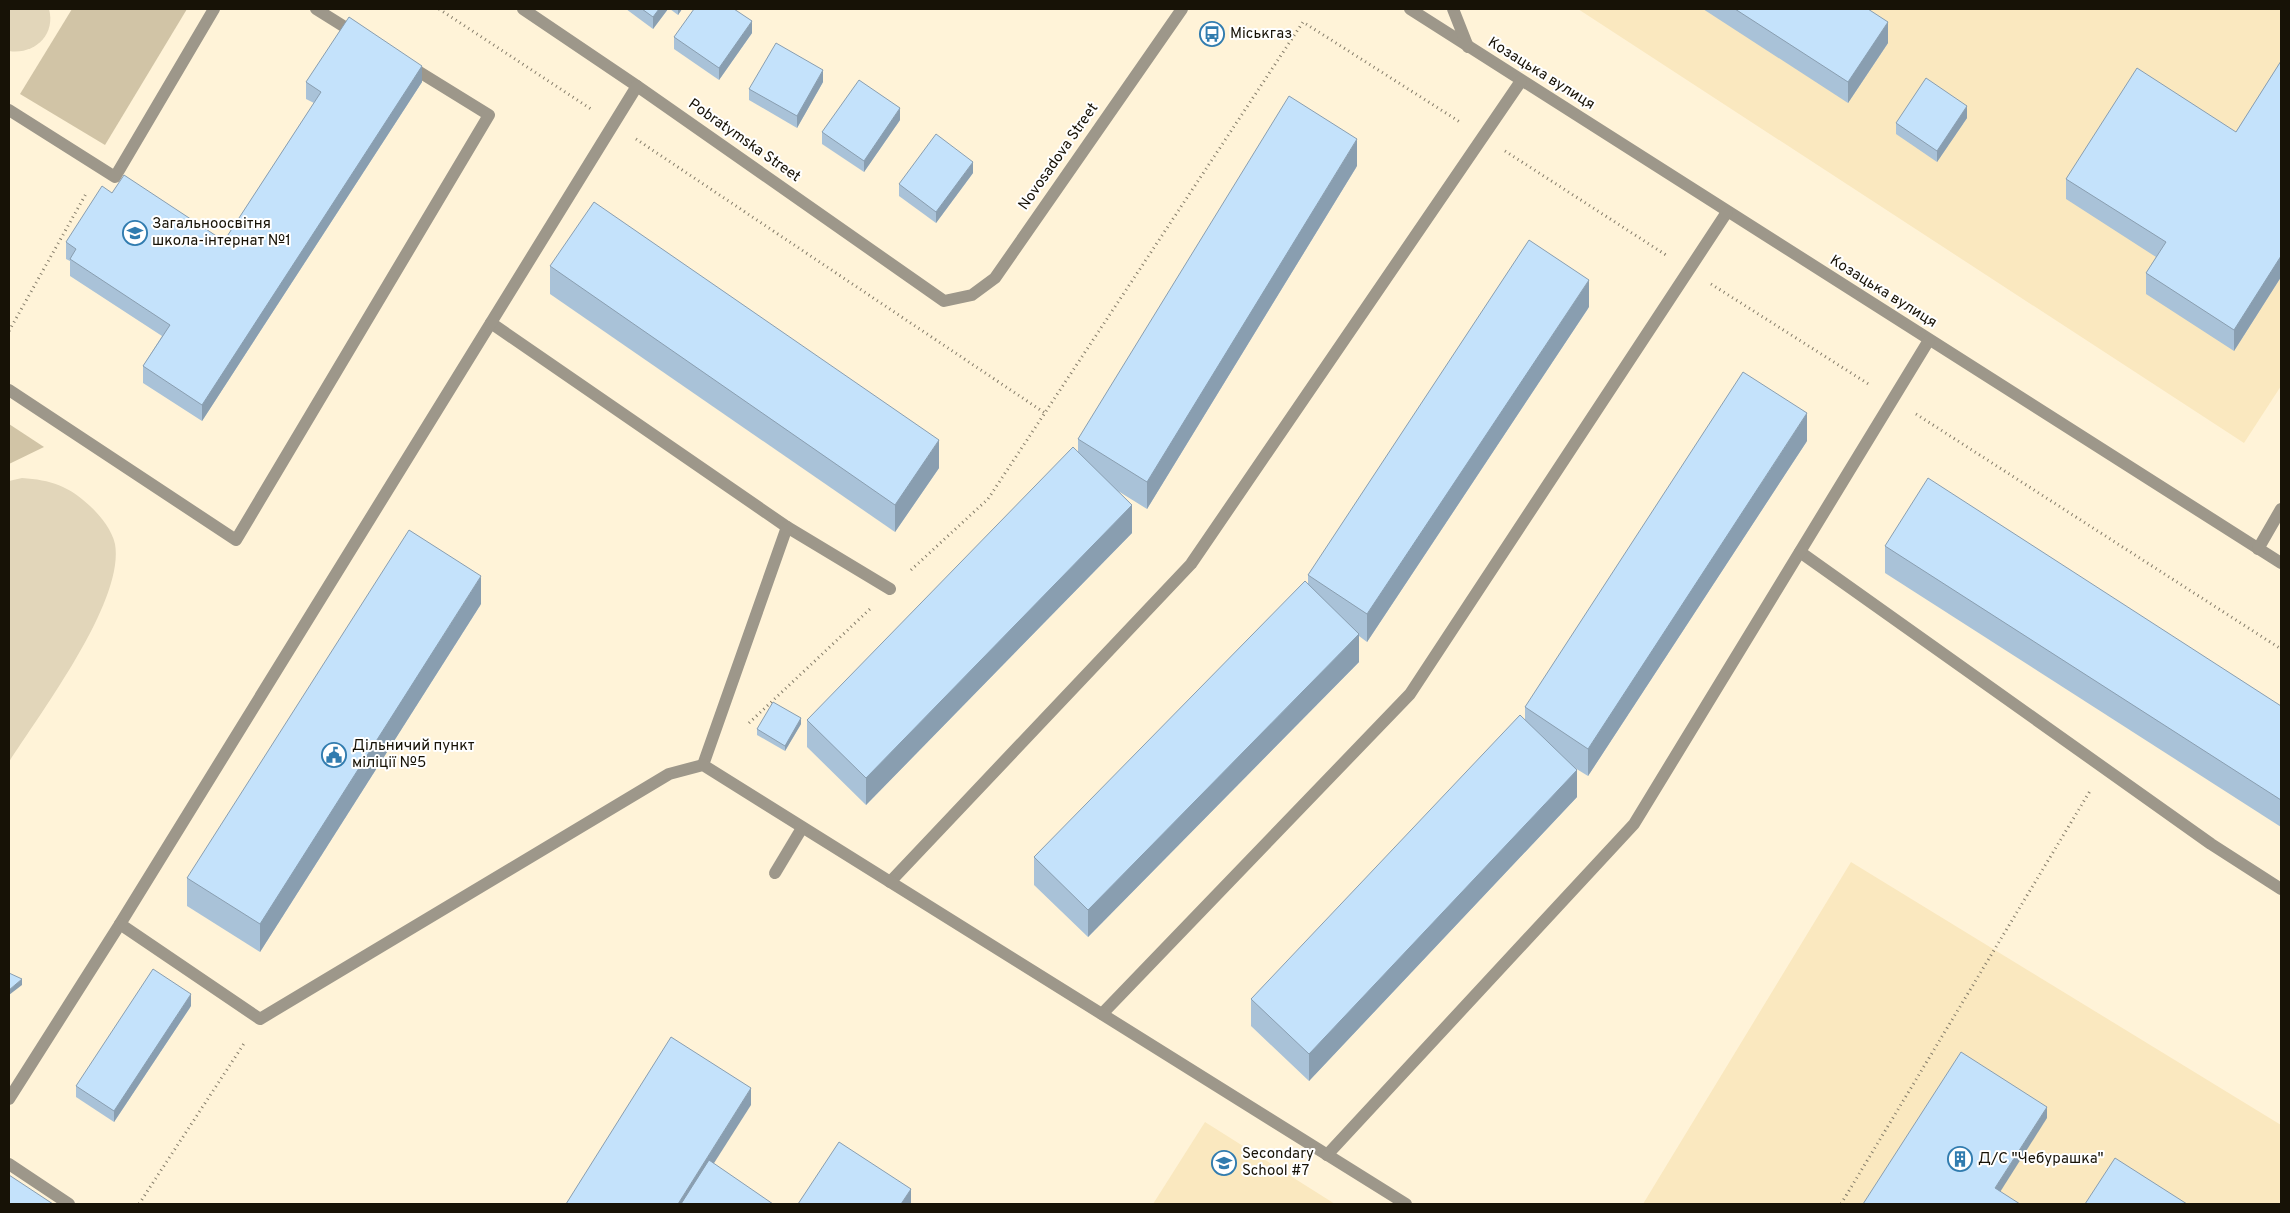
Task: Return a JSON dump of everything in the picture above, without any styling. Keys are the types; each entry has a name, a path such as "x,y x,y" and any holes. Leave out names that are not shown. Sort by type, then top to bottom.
{"street":[{"path":"9,110 115,177 214,9"},
{"path":"316,9 365,39"},
{"name":"Pobratymska Street","path":"523,9 637,86 944,302"},
{"name":"Novosadova Street","path":"944,302 972,295 995,278 1182,9"},
{"name":"Козацька вулиця","path":"1410,9 2281,564"},
{"name":"Козацька вулиця","path":"1453,9 1468,47"},
{"path":"9,390 236,540 489,115 398,59"},
{"path":"890,882 1191,564 1521,81"},
{"path":"9,1099 120,924 637,86"},
{"path":"1102,1014 1410,694 1727,212"},
{"path":"490,323 787,527 890,590"},
{"path":"1326,1155 1634,824 1929,340"},
{"path":"2258,549 2281,509"},
{"path":"704,765 787,527"},
{"path":"1800,552 2211,844 2281,890"},
{"path":"120,924 260,1019 669,774 704,765 1326,1155 1390,1200 1406,1204"},
{"path":"775,873 802,828"},
{"path":"9,1164 69,1204"}],"path":[{"path":"439,9 614,124 1044,413"},
{"path":"746,725 988,499 1303,22 2281,649"},
{"path":"9,331 101,168"},
{"path":"1841,1204 2104,768"},
{"path":"138,1204 260,1019"}],"shaded area":[{"path":"9,9 49,9 49,27 41,41 27,50 9,51"},
{"path":"72,9 187,9 105,145 20,94"},
{"path":"1578,9 2281,9 2281,386 2244,443"},
{"path":"9,424 44,447 9,464"},
{"path":"22,478 42,480 59,485 75,493 94,510 105,523 115,544 115,568 107,595 94,625 59,687 9,762 9,481"},
{"path":"1851,862 2281,1125 2281,1204 1643,1204"},
{"name":"Secondary School #7","path":"1205,1122 1335,1204 1153,1204"}],"building":[{"path":"642,9 659,9 653,17"},
{"path":"694,9 734,9 752,21 719,68 674,37"},
{"path":"1735,9 1868,9 1888,22 1848,82"},
{"name":"Загальноосвітня школа-інтернат №1","path":"349,17 422,66 202,405 143,366 170,325 70,259 76,249 66,242 102,186 112,193 124,175 224,241 321,92 306,82"},
{"path":"776,43 823,70 797,116 749,89"},
{"path":"2281,61 2281,256 2234,330 2146,273 2166,242 2066,179 2137,68 2236,132"},
{"path":"1926,78 1967,106 1937,151 1896,123"},
{"path":"859,80 900,108 864,161 822,132"},
{"path":"1289,96 1357,139 1147,482 1078,439"},
{"path":"936,134 973,162 936,212 899,184"},
{"path":"594,202 939,440 895,505 550,266"},
{"path":"1529,240 1589,280 1367,614 1308,575"},
{"path":"1743,372 1807,413 1588,749 1525,707"},
{"path":"1073,447 1132,505 866,778 807,720"},
{"path":"1928,478 2281,706 2281,800 1885,546"},
{"name":"Дільничий пункт міліції №5","path":"409,530 481,576 260,924 187,878"},
{"path":"1305,581 1359,634 1088,910 1034,857"},
{"path":"773,702 801,718 785,746 757,729"},
{"path":"1520,715 1577,770 1309,1054 1251,999"},
{"path":"153,969 191,994 114,1111 76,1086"},
{"path":"9,973 22,979 9,990"},
{"path":"671,1037 751,1088 678,1204 566,1204"},
{"name":"Д/С \"Чебурашка\"","path":"1961,1052 2047,1107 1995,1188 2020,1204 1863,1204"},
{"path":"839,1142 911,1189 901,1204 798,1204"},
{"path":"2115,1158 2187,1204 2085,1204"},
{"path":"709,1160 773,1204 681,1204"},
{"path":"9,1175 53,1204 9,1204"}],"place":[{"name":"Міськгаз","path":"1212,34"},
{"name":"Загальноосвітня школа-інтернат №1","path":"135,233"},
{"name":"Дільничий пункт міліції №5","path":"334,755"},
{"name":"Д/С \"Чебурашка\"","path":"1960,1159"},
{"name":"Secondary School #7","path":"1224,1163"}]}
